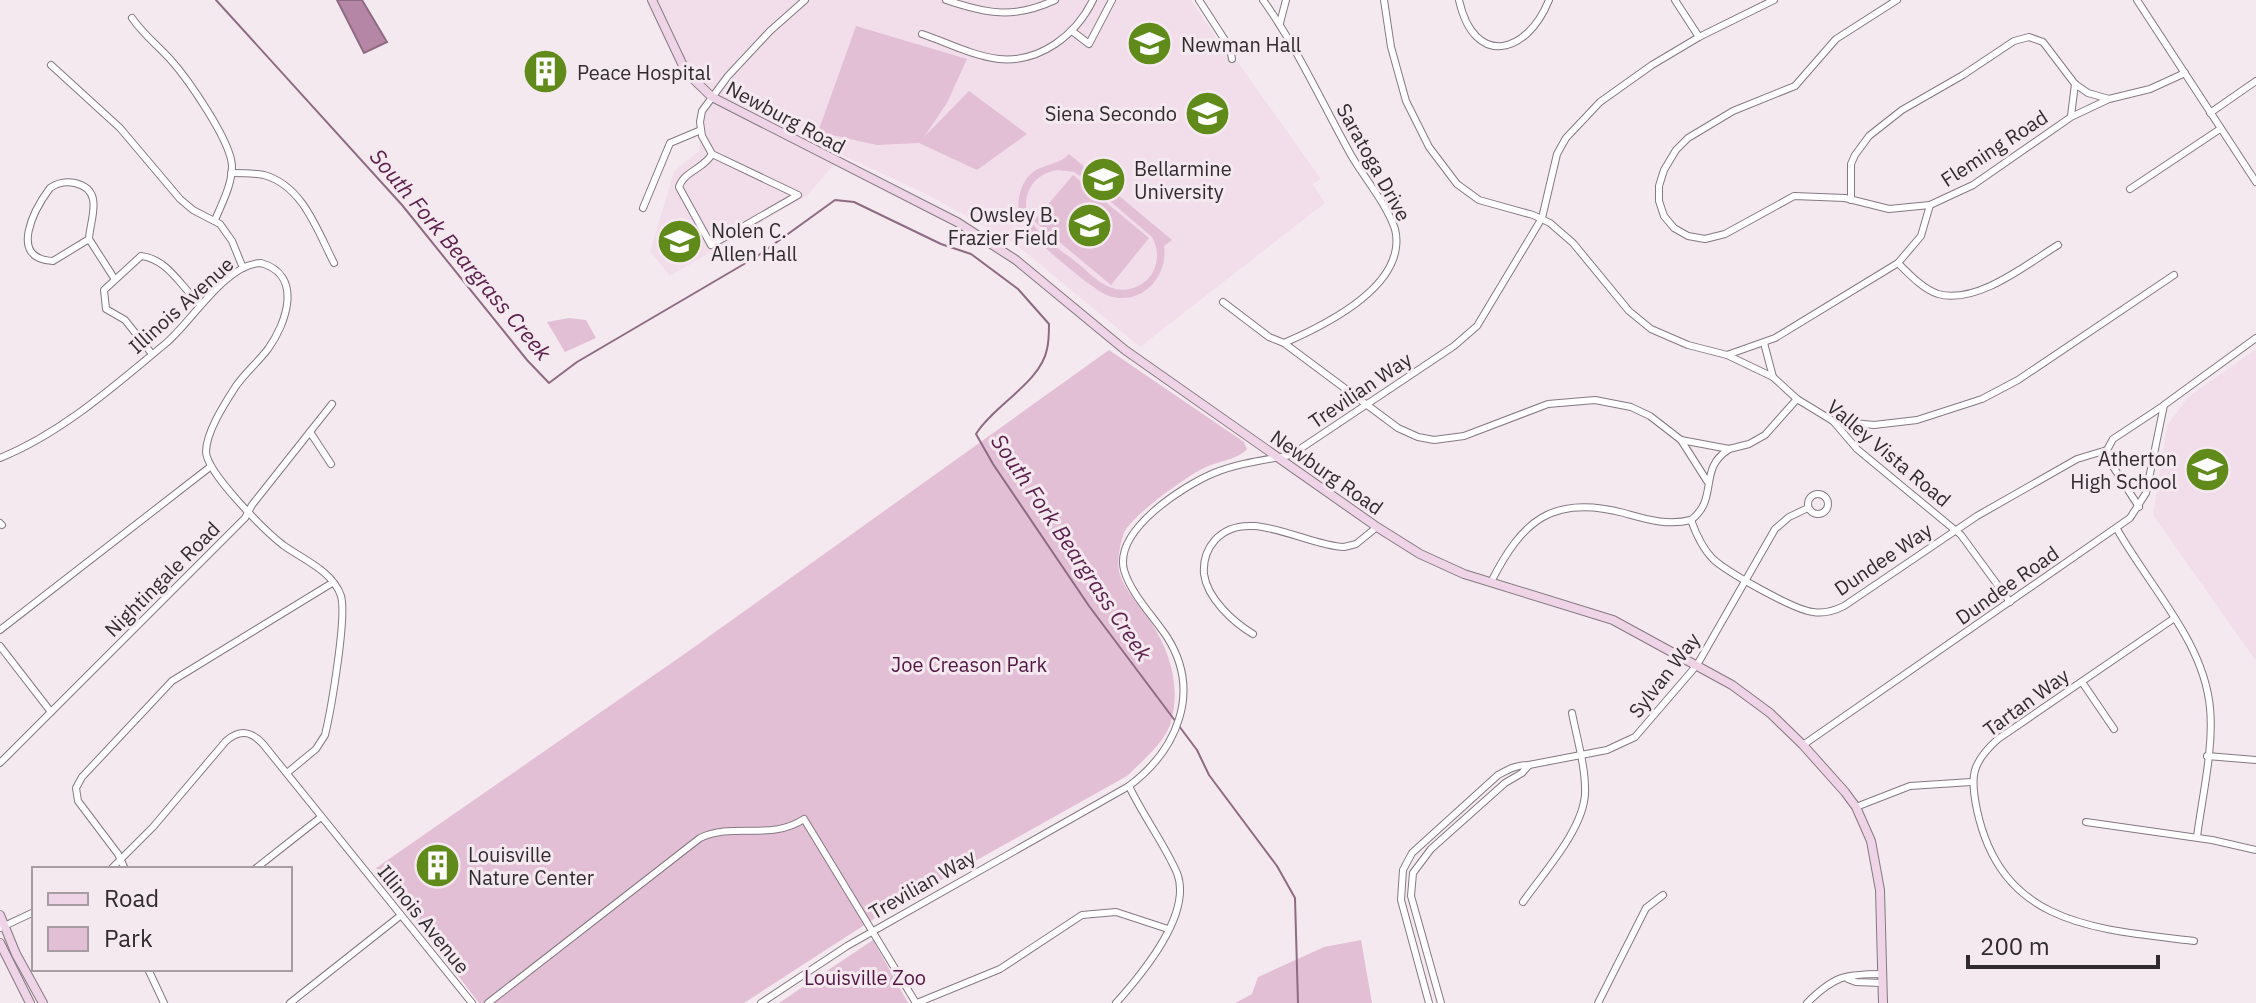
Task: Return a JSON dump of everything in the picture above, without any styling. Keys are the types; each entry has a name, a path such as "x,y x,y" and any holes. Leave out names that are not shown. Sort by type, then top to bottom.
{"main road":[{"name":"Newburg Road","path":"652,0 686,72 712,97 996,245 1125,350 1377,527 1443,566 1613,620 1749,696 1803,745 1856,807 1868,832 1877,863 1880,890 1883,1003"},
{"path":"0,915 2,927 43,1003"},
{"path":"0,943 30,1003"}],"street":[{"path":"712,154 707,164 682,179 679,187 711,245 798,195 712,154 701,130 702,111 712,97 749,52 805,0"},
{"path":"946,0 973,9 1002,13 1031,10 1055,0"},
{"path":"922,34 999,59 1036,54 1072,31 1093,0"},
{"path":"1072,31 1089,44 1112,0"},
{"path":"1199,0 1230,48 1232,59"},
{"name":"Saratoga Drive","path":"1263,0 1280,23 1343,140 1388,214 1397,238 1391,266 1374,289 1305,334 1284,343"},
{"path":"1280,23 1286,0"},
{"name":"Valley Vista Road","path":"1384,0 1391,47 1416,124 1437,160 1457,184 1472,196 1490,204 1550,223 1573,243 1629,311 1646,325 1688,345 1727,355 1773,377 1797,399 1833,421 1857,449 1955,530 2010,602"},
{"path":"1459,0 1471,32 1485,45 1501,48 1514,43 1533,26 1549,0"},
{"path":"1675,0 1699,37"},
{"name":"Trevilian Way","path":"764,1003 873,931 1129,786 1154,764 1168,746 1177,726 1182,708 1183,684 1178,661 1168,640 1127,578 1123,566 1125,549 1135,532 1152,513 1190,485 1217,472 1291,455 1454,346 1477,326 1542,218 1557,154 1574,129 1614,92 1699,37 1774,0"},
{"path":"1897,0 1836,39 1795,86 1733,111 1688,138 1666,164 1658,194 1662,212 1674,228 1688,236 1705,239 1729,232 1794,196 1821,195 1889,209 1930,205"},
{"path":"2137,0 2256,182"},
{"path":"132,18 142,33 172,60 224,140 230,156 231,173 215,220"},
{"path":"1851,200 1849,174 1852,161 1869,136 1902,110 2014,41 2029,37 2043,42 2075,84 2088,93 2109,99"},
{"path":"51,65 120,128 180,199 193,210 215,220 232,241 243,268"},
{"name":"Fleming Road","path":"1727,355 1764,343 1898,263 1921,236 1930,205 1973,185 2071,117 2109,99 2150,89 2185,73"},
{"path":"2210,113 2256,81"},
{"path":"2071,117 2075,84"},
{"path":"2130,189 2220,129"},
{"path":"643,208 670,143 701,130"},
{"path":"231,173 262,175 295,193 334,263"},
{"path":"89,239 53,261 46,261 34,254 27,232 50,188 67,182 77,183 89,191 95,202 89,239 114,278"},
{"path":"1898,263 1927,289 1941,295 1958,295 1985,289 2058,245"},
{"path":"152,354 125,320 106,309 104,290 114,278 141,256 150,257 168,268 200,304"},
{"name":"Illinois Avenue","path":"0,458 68,421 178,332 200,304 243,268 257,263 275,270 286,284 288,305 269,348 237,385 212,432 206,451 210,467"},
{"path":"1833,421 1874,425 1917,420 1982,399 2018,380 2174,275"},
{"path":"1223,302 1412,435 1442,440 1464,436 1548,404 1571,400 1604,401 1631,407 1650,416 1681,440 1709,484"},
{"path":"2139,507 2112,465 2107,450 2113,439 2256,338"},
{"path":"1764,343 1773,377"},
{"path":"1681,440 1729,449 1749,444 1765,435 1797,399"},
{"name":"Nightingale Road","path":"0,763 245,518 332,404"},
{"name":"Dundee Road","path":"1803,745 2117,529 2139,507 2148,486 2164,405"},
{"path":"310,432 331,464"},
{"path":"1491,582 1516,538 1535,522 1554,513 1590,507 1660,522 1691,520 1705,504 1714,463 1729,449"},
{"name":"Dundee Way","path":"1691,520 1712,558 1800,609 1815,613 1829,612 1844,606 1955,530 2077,459 2107,450"},
{"path":"0,630 210,467 282,544 323,571 340,593 342,609 325,735 316,749 287,773"},
{"name":"Sylvan Way","path":"1429,1003 1401,900 1401,878 1412,853 1498,775 1518,765 1618,747 1635,737 1697,665 1775,529 1789,517 1808,508"},
{"path":"1253,634 1235,621 1214,597 1205,580 1206,555 1217,538 1235,527 1253,525 1344,547 1356,544 1377,527"},
{"path":"2117,529 2192,646 2207,689 2211,718 2197,837"},
{"path":"124,867 78,801 76,788 82,777 172,681 332,583"},
{"name":"Tartan Way","path":"1971,782 1983,755 1998,739 2173,619"},
{"path":"0,646 51,712"},
{"path":"2082,682 2114,729"},
{"path":"1523,902 1579,820 1585,789 1572,713"},
{"name":"Illinois Avenue","path":"121,860 232,736 244,732 254,735 472,1003"},
{"path":"2207,756 2256,760"},
{"name":"Sylvan Way","path":"1441,1003 1412,905 1411,881 1423,858 1529,765"},
{"path":"1856,807 1910,786 1971,782 1992,854 2008,880 2030,900 2062,917 2097,928 2194,941"},
{"path":"1488,784 1495,793"},
{"path":"1116,1003 1146,964 1178,908 1179,880 1129,786"},
{"path":"258,867 321,817"},
{"path":"488,1003 695,841 719,832 776,831 804,819 916,1003 1000,969 1082,915 1116,912 1168,929"},
{"path":"2086,822 2197,837 2256,850"},
{"path":"113,867 121,860"},
{"path":"1598,1003 1646,908 1663,895"},
{"path":"2,927 32,913"},
{"path":"290,1003 400,916"},
{"path":"149,971 164,1003"},
{"path":"1807,1003 1827,983 1857,974 1882,979"}],"shaded area":[{"path":"337,0 362,0 387,42 364,53"},
{"name":"Bellarmine University","path":"657,0 1191,0 1233,63 1237,61 1321,179 1313,184 1325,203 1140,347 1013,242 928,195 842,155 808,195 670,276 650,252 674,171 699,151 705,91 683,62"},
{"name":"Atherton High School","path":"2256,349 2256,661 2153,515 2167,426 2187,398"}],"green space":[{"path":"856,26 967,59 947,103 924,137 969,91 1027,134 977,170 919,143 877,145 818,132"},
{"path":"1069,154 1172,240 1164,246 1162,269 1157,279 1140,294 1119,298 1099,291 1048,250 1023,223 1019,201 1027,179 1038,169","holes":["1053,171 1074,172 1152,237 1157,250 1156,263 1150,277 1142,284 1121,290 1105,285 1048,240 1032,222 1026,202 1034,182"]},
{"path":"1073,175 1149,238 1111,285 1034,221"},
{"path":"569,318 586,320 596,338 565,352 547,322"},
{"name":"Joe Creason Park","path":"1109,350 1244,442 1247,449 1233,458 1204,468 1173,488 1137,517 1124,533 1118,559 1120,575 1163,645 1174,684 1170,725 1151,752 1127,776 886,911 744,1003 479,1003 376,868 683,655"},
{"name":"Louisville Zoo","path":"873,940 908,1003 779,1003"},
{"path":"1361,940 1372,1003 1235,1003 1252,994 1258,977 1324,947"}],"waterway":[{"name":"South Fork Beargrass Creek","path":"216,0 402,205 549,383 577,362 756,257 835,200 854,202 941,244 971,254 1018,289 1049,324 1047,349 1036,372 976,434 1089,606 1197,750 1209,775 1277,866 1295,898 1298,1003"}],"place":[{"name":"Newman Hall","path":"1150,44"},
{"name":"Peace Hospital","path":"546,72"},
{"name":"Siena Secondo","path":"1208,113"},
{"name":"Bellarmine University","path":"1103,180"},
{"name":"Owsley B. Frazier Field","path":"1089,225"},
{"name":"Nolen C. Allen Hall","path":"680,242"},
{"name":"Atherton High School","path":"2208,470"},
{"name":"Louisville Nature Center","path":"437,865"}]}
